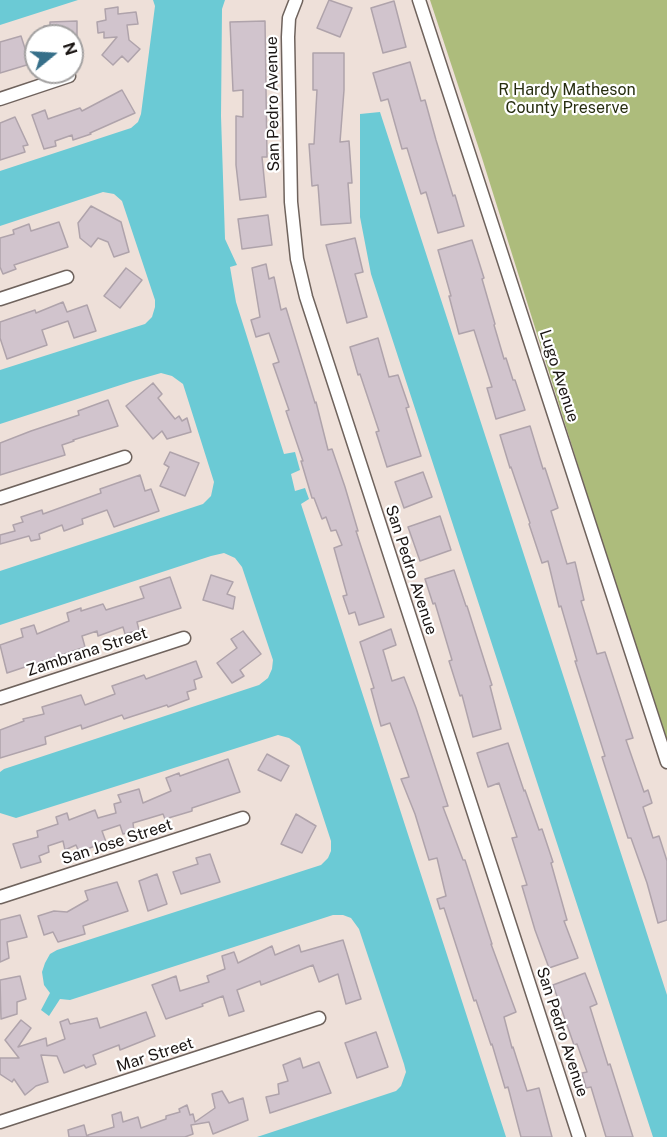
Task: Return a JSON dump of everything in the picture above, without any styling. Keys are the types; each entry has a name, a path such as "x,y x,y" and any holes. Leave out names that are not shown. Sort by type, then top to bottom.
{"street":[{"name":"San Pedro Avenue","path":"296,0 290,18 288,58 291,202 301,276 323,352 579,1137"},
{"name":"Lugo Avenue","path":"419,0 667,762"},
{"path":"0,99 45,84"},
{"path":"0,299 67,277"},
{"path":"0,498 125,457"},
{"name":"Zambrana Street","path":"0,698 184,638"},
{"name":"San Jose Street","path":"0,897 243,818"},
{"name":"Mar Street","path":"0,1122 319,1018"}],"green space":[{"name":"R Hardy Matheson County Preserve","path":"430,0 667,0 667,750 482,158"}],"water":[{"path":"0,0 78,0 0,25"},
{"path":"153,0 225,0 222,9 221,116 225,239 237,265 230,267 236,302 284,454 295,452 300,470 291,474 295,491 305,488 309,499 301,504 506,1137 257,1137 396,1091 401,1086 406,1072 404,1064 359,929 351,918 343,915 333,915 70,1000 60,999 49,1016 41,1010 50,993 44,985 42,972 50,954 57,950 321,865 331,851 331,841 300,746 289,738 278,735 16,818 0,813 0,772 4,769 259,685 268,678 272,669 273,660 242,567 235,558 224,553 0,625 0,571 203,504 211,496 214,482 183,384 172,376 161,373 0,424 0,370 145,324 152,317 155,300 122,201 114,194 103,192 0,226 0,171 131,128 138,122 141,114 155,6"},
{"path":"380,112 667,995 667,1137 653,1137 371,274 360,217 360,114"}],"building":[{"path":"329,0 352,8 340,37 317,28"},
{"path":"394,1 406,47 383,53 371,8"},
{"path":"118,7 118,14 136,12 138,24 127,25 129,40 140,49 128,62 122,56 113,65 102,55 117,37 104,38 104,32 98,33 97,22 106,20 105,9"},
{"path":"77,21 77,24 50,24 50,22"},
{"path":"265,21 267,157 262,157 266,197 240,200 236,165 236,116 243,117 243,90 233,91 230,22"},
{"path":"21,36 24,45 24,66 0,73 0,42"},
{"path":"313,53 344,53 340,142 349,141 352,183 348,183 351,223 321,225 318,185 312,186 309,144 314,144 317,90 313,90"},
{"path":"410,62 421,101 425,100 464,226 438,233 426,192 421,194 407,148 402,149 388,99 381,101 373,73"},
{"path":"122,90 135,113 91,134 73,140 72,135 55,141 56,146 44,149 32,115 45,110 48,119 80,108 82,111"},
{"path":"15,117 28,145 23,146 25,152 0,160 0,123"},
{"path":"91,206 121,222 129,252 114,257 108,242 98,238 91,247 80,238 78,223"},
{"path":"268,215 272,245 242,249 238,219"},
{"path":"59,222 68,247 14,265 16,269 3,274 0,267 0,238 14,234 13,230 29,224 31,231"},
{"path":"355,238 363,272 355,274 367,317 347,323 326,245"},
{"path":"472,240 504,359 506,358 525,410 496,419 487,388 492,387 474,330 459,334 438,250"},
{"path":"266,264 269,279 274,277 281,310 286,308 316,402 328,450 332,449 345,487 358,531 356,531 384,617 359,625 355,612 349,614 343,596 347,595 334,548 342,545 336,530 331,531 326,517 322,519 314,498 312,498 301,461 303,461 286,411 289,410 273,364 279,362 269,333 256,337 251,320 260,317 252,268"},
{"path":"126,268 142,280 120,308 104,296"},
{"path":"63,302 67,312 87,305 96,331 74,338 68,321 42,330 47,345 7,359 0,338 0,322 35,310 36,313"},
{"path":"378,338 389,377 398,375 409,407 406,408 421,456 387,467 376,432 379,431 350,347"},
{"path":"153,383 162,394 158,398 175,419 179,416 182,421 187,418 191,432 167,439 162,431 153,439 126,406"},
{"path":"108,400 118,426 62,445 65,455 0,475 0,443 79,415 78,411"},
{"path":"530,426 558,508 551,511 567,564 575,562 584,600 581,601 597,654 605,652 633,738 626,740 644,792 648,790 652,803 643,807 653,838 659,836 667,861 667,920 658,923 647,883 631,838 628,838 602,757 605,756 575,661 577,661 561,606 559,607 548,561 542,563 500,435"},
{"path":"170,452 199,463 185,496 160,486 169,467 164,464"},
{"path":"423,472 432,497 404,508 395,482"},
{"path":"140,475 145,491 151,489 159,511 114,527 107,510 82,519 83,524 64,531 62,525 39,534 40,539 31,541 29,536 0,544 0,535 15,531 13,525 23,522 21,517 42,510 43,514 101,493 100,489"},
{"path":"440,516 451,550 420,561 408,527"},
{"path":"454,570 492,685 490,686 501,729 473,737 462,695 460,696 449,661 452,660 435,603 433,604 425,579"},
{"path":"211,575 233,582 227,594 235,597 233,609 203,600"},
{"path":"170,577 181,608 137,622 139,630 125,634 123,627 98,636 97,631 82,636 85,647 7,673 0,645 23,637 21,629 34,625 37,634 69,621 67,613 81,608 81,611 103,604 106,610 144,598 140,587"},
{"path":"391,629 396,645 383,650 392,681 404,677 416,708 448,806 443,807 463,860 465,860 491,944 516,1012 504,1017 512,1048 527,1091 539,1088 552,1137 521,1137 508,1087 505,1088 492,1044 476,1000 474,1001 444,908 440,909 437,899 446,896 437,858 429,860 401,779 409,777 390,723 381,726 371,689 374,688 360,642"},
{"path":"243,631 261,654 240,670 244,676 232,683 217,663 237,648 231,639"},
{"path":"196,661 202,677 194,680 196,689 187,692 189,699 124,719 122,715 82,729 81,725 45,737 46,744 0,758 0,730 24,721 23,719 44,714 42,707 81,695 85,705 115,694 112,686 144,675 146,679"},
{"path":"508,743 524,791 539,830 542,829 553,862 551,863 567,920 564,921 578,958 549,968 522,886 527,885 512,838 517,837 499,783 488,787 477,753"},
{"path":"267,754 289,766 281,781 258,770"},
{"path":"228,759 240,792 165,819 163,814 133,823 134,831 123,834 120,825 102,831 106,842 79,852 76,845 65,850 63,841 48,846 49,852 39,856 41,862 21,868 13,844 38,837 37,831 58,824 56,817 67,813 69,820 95,810 98,818 116,813 114,804 121,802 118,795 139,789 143,803 171,791 166,778 179,773 180,776"},
{"path":"296,814 316,826 302,853 281,844"},
{"path":"210,854 220,882 181,894 173,872 198,864 196,858"},
{"path":"157,874 167,904 148,911 139,881"},
{"path":"117,882 128,911 83,926 85,934 58,942 53,932 44,935 38,916 54,911 67,912 88,900 85,891"},
{"path":"20,915 27,937 7,942 9,958 0,962 0,920"},
{"path":"343,940 361,999 346,1004 338,974 319,982 313,965 261,985 260,981 237,990 244,1011 229,1016 223,996 166,1019 152,985 176,976 180,991 209,982 207,976 225,969 222,956 234,952 238,963 272,946 275,955 299,945 301,952"},
{"path":"585,973 597,1004 590,1007 633,1137 606,1137 591,1087 586,1088 582,1073 587,1072 577,1044 574,1045 553,985"},
{"path":"20,976 26,999 17,1002 17,1014 1,1019 0,980"},
{"path":"146,1012 155,1036 120,1050 119,1045 93,1055 96,1064 86,1068 84,1065 64,1073 57,1056 41,1055 48,1082 36,1086 25,1095 14,1079 12,1082 0,1074 0,1058 19,1058 5,1040 21,1020 31,1028 18,1047 46,1038 47,1046 65,1039 60,1022 68,1019 70,1024 97,1018 100,1028"},
{"path":"376,1032 388,1067 357,1078 345,1043"},
{"path":"300,1058 303,1068 319,1062 331,1093 270,1113 266,1097 279,1094 278,1084 288,1081 283,1065"},
{"path":"222,1091 229,1103 243,1098 248,1120 213,1134 209,1122 191,1125 193,1134 185,1137 88,1137 88,1135 114,1127 112,1115 121,1112 123,1122 138,1117 141,1128 180,1112 179,1109 187,1105 195,1122 215,1108 212,1094"},
{"path":"84,1125 87,1137 69,1137 68,1130"}]}
